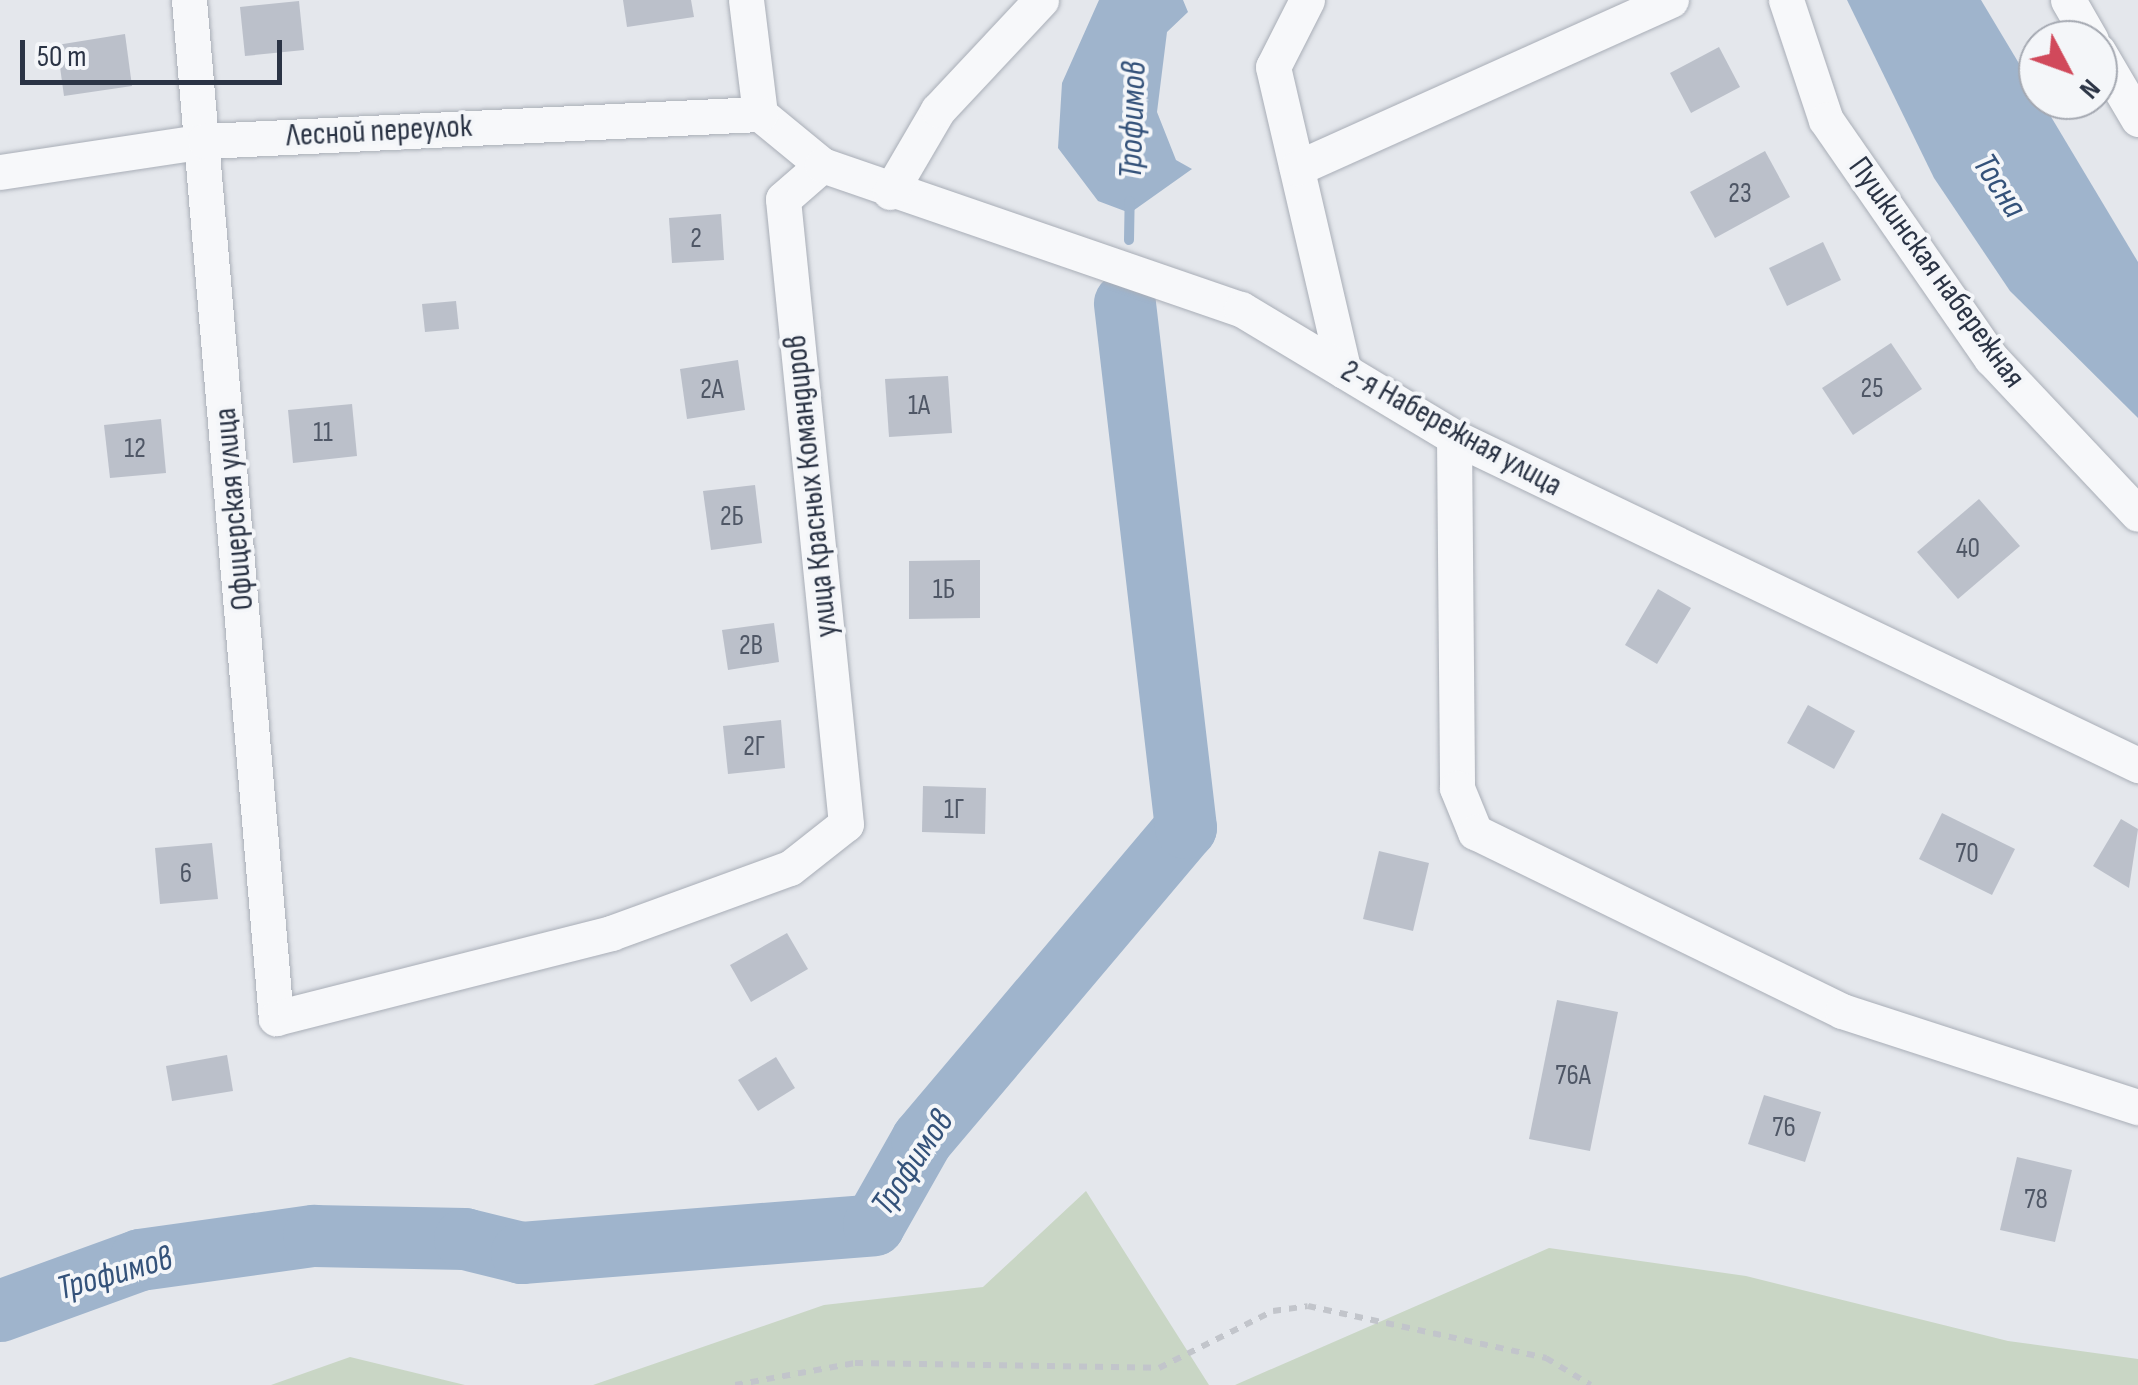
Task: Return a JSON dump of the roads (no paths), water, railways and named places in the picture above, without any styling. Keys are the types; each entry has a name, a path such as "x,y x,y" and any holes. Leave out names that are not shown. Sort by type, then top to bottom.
{"street":[{"name":"Офицерская улица","path":"189,0 206,140 276,1018 611,933 790,868 846,824"},
{"path":"746,0 760,114"},
{"path":"890,192 938,110 1041,0"},
{"path":"1307,0 1273,67 1344,372"},
{"path":"1297,168 1671,0"},
{"name":"Пушкинская набережная","path":"1786,0 1826,120 1991,358 2138,514"},
{"path":"2118,86 2138,119"},
{"name":"Лесной переулок","path":"0,172 206,140 760,114"},
{"name":"2-я Набережная улица","path":"760,114 822,165 890,192 1241,309 1454,438 2138,765"},
{"name":"улица Красных Командиров","path":"822,165 783,199 846,824"},
{"path":"1454,438 1457,788 1475,832 1842,1011 2138,1106"}],"water":[{"path":"1099,0 1183,0 1188,12 1167,32 1157,112 1176,160 1192,169 1130,213 1098,201 1058,148 1062,83"},
{"name":"Тосна","path":"1847,0 1981,0 2018,62 2018,120 2053,120 2138,262 2138,418 2010,291 1934,178"}],"waterway":[{"name":"Трофимов","path":"1129,240 1130,201"},
{"name":"Трофимов","path":"0,1311 140,1260 314,1236 465,1239 522,1253 874,1225 922,1140 1186,828 1125,304"}]}
